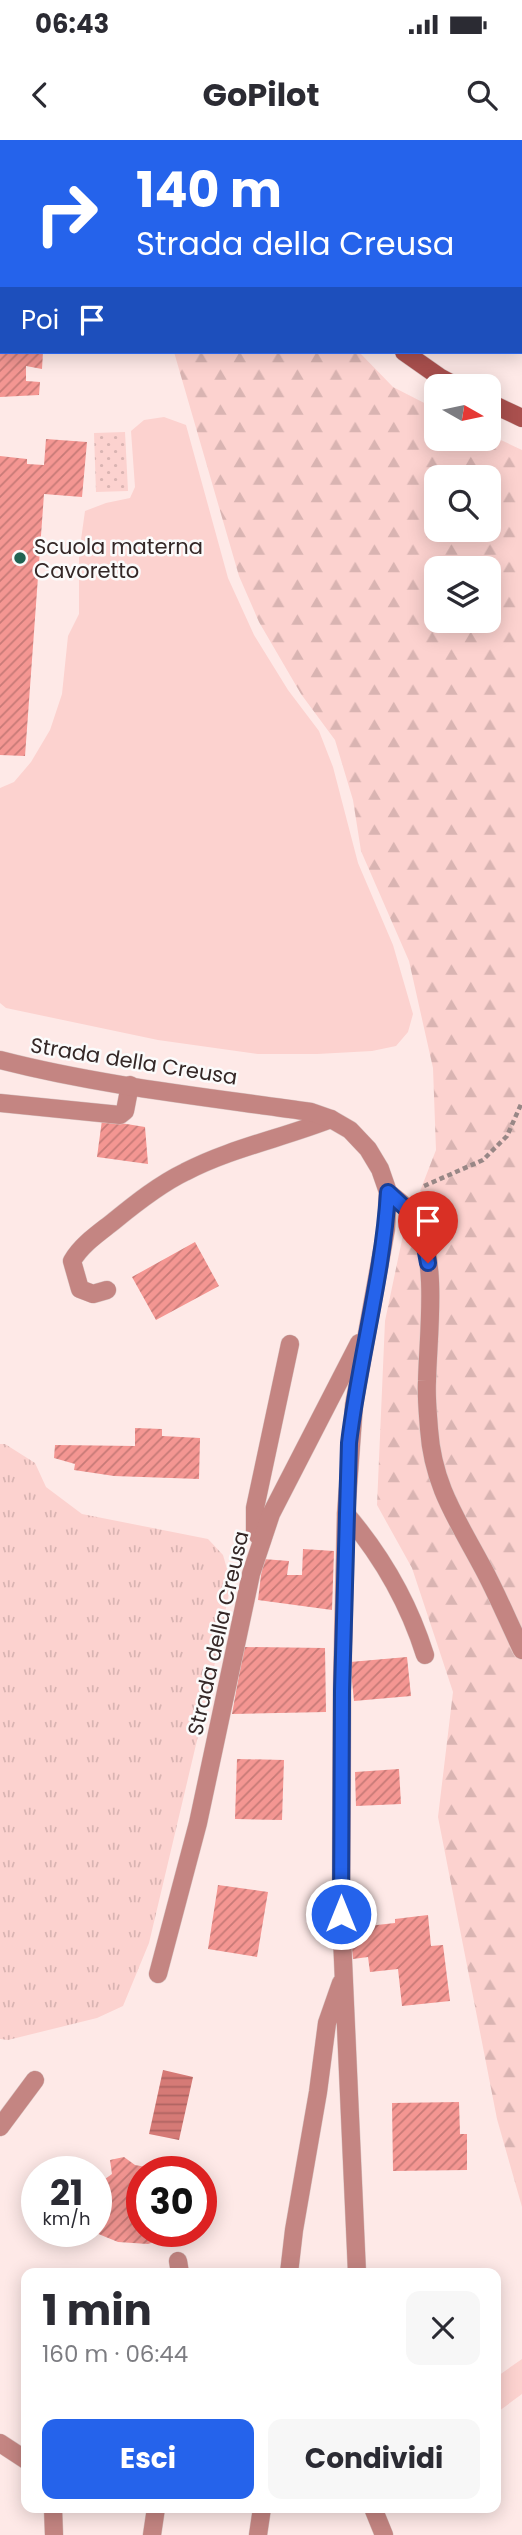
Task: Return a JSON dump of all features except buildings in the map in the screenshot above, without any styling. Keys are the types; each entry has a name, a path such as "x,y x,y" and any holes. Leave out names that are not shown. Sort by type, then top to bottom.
{"street":[{"path":"407,354 435,374"},
{"path":"501,408 522,418"},
{"name":"Strada della Creusa","path":"0,1060 34,1069 311,1112 350,1130 368,1149 380,1169 388,1192 386,1229 354,1405 346,1514 341,1914 357,2268"},
{"path":"0,1103 120,1115 125,1111 130,1085"},
{"path":"107,1290 93,1294 80,1289 72,1261 78,1250 118,1217 184,1172 276,1136 307,1129 331,1119"},
{"name":"Strada della Creusa","path":"388,1192 417,1219 425,1249 431,1315 427,1384 429,1432 435,1470 446,1503 484,1570 522,1650"},
{"name":"Strada della Creusa","path":"158,1974 195,1836 251,1574 271,1514 338,1387 369,1321"},
{"path":"262,1540 255,1532 255,1507 290,1344"},
{"path":"346,1514 372,1546 407,1608 425,1655"},
{"name":"Strada della Creusa","path":"290,2268 327,2023 344,1973"},
{"path":"0,2127 35,2080"},
{"path":"0,2443 21,2457"},
{"path":"53,2513 54,2535"},
{"path":"152,2535 155,2513"},
{"path":"258,2535 261,2513"},
{"path":"375,2513 384,2535"}],"path":[{"path":"388,1192 407,1194 483,1160 507,1136 522,1102"}],"green space":[{"path":"175,354 361,354 393,387 424,403 424,452 500,452 501,440 522,450 522,2207 497,2119 438,1817 453,1692 412,1568 377,1505 385,1321 403,1235 436,1150 433,1068 409,961 361,851 353,800 335,740 301,694 259,622 239,576"},
{"path":"164,417 186,425 228,578 254,635 288,690 319,731 333,767 358,863 393,945 413,1014 408,1032 396,1046 372,1051 258,1054 158,1040 6,1008 0,1003 0,788 14,782 31,762 50,730 62,694 68,636 79,614 79,554 85,511 130,498 135,487 131,431 144,420"},
{"path":"125,432 128,491 96,492 94,433"},
{"path":"0,1444 5,1444 35,1463 46,1487 82,1514 208,1539 223,1555 231,1583 212,1677 149,1943 123,2006 97,2018 8,2040 0,2039"},
{"path":"522,2359 522,2394 501,2410 501,2374"}],"shaded area":[{"path":"163,2070 193,2077 179,2140 149,2134"}],"place":[{"name":"Scuola materna Cavoretto","path":"20,558"}],"route":[{"path":"341,1914 342,1691 349,1443 386,1229 388,1192 417,1219 428,1263"}]}
